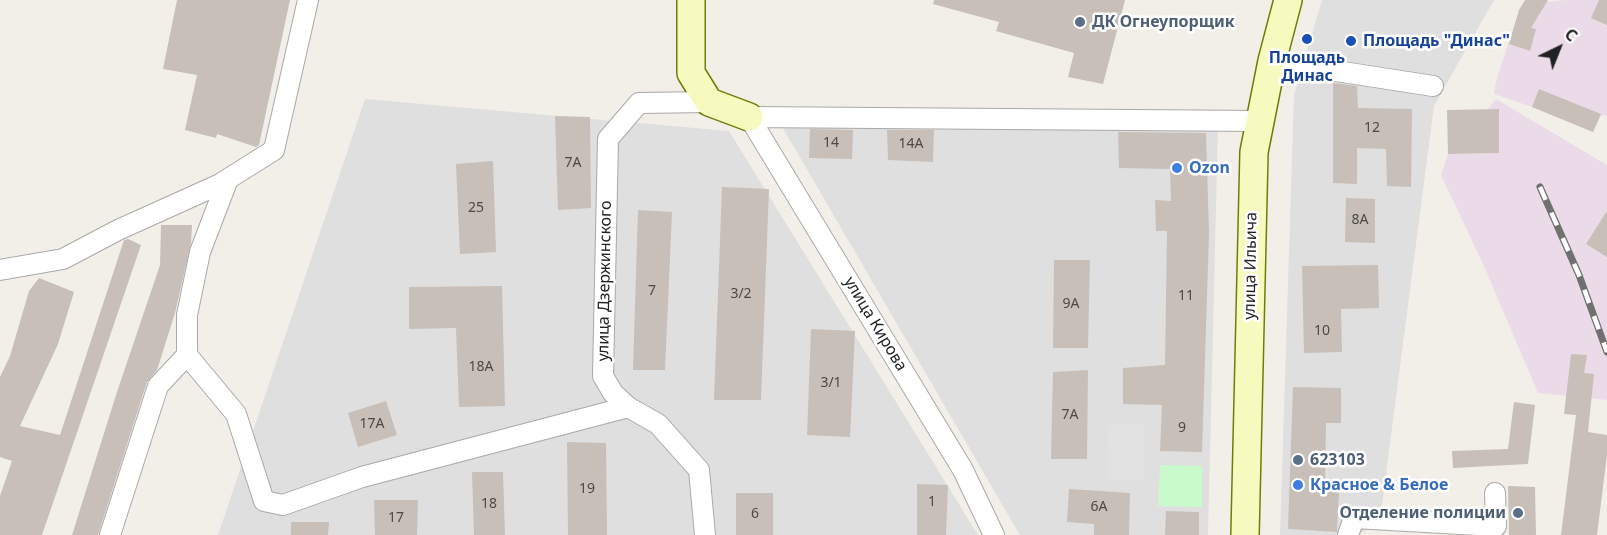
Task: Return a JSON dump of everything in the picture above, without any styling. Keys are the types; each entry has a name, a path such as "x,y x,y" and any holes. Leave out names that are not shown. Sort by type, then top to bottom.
{"street":[{"path":"0,270 63,259 118,230 228,179 274,150 308,0"},
{"path":"691,0 692,73 709,102 749,117 1260,121"},
{"name":"улица Ильича","path":"1245,535 1253,160 1272,61 1288,0"},
{"path":"1272,61 1433,86"},
{"name":"улица Дзержинского","path":"705,535 699,471 658,424 628,407 614,393 603,376 608,139 639,103 709,102"},
{"name":"улица Кирова","path":"749,117 963,470 994,535"},
{"path":"228,179 200,252 187,315 187,355 236,414 264,501 283,505 362,477 628,407"},
{"path":"110,535 158,386 187,355"},
{"path":"1348,535 1354,518 1496,526 1496,493"}],"shaded area":[{"path":"1322,0 1494,0 1434,106 1380,520 1359,535 1280,535 1294,95"},
{"path":"1607,0 1607,116 1601,115 1593,132 1494,94 1496,81 1520,8 1537,18 1546,2"},
{"path":"365,99 729,131 978,535 218,535"},
{"path":"1496,99 1607,165 1607,400 1538,393 1483,264 1441,175 1448,154 1499,153 1499,109 1488,109"},
{"path":"781,125 1218,127 1208,535 1020,535"},
{"path":"1108,424 1145,425 1144,481 1107,480"}],"green space":[{"path":"1160,465 1202,466 1202,507 1158,506"}],"building":[{"path":"177,0 290,0 259,145 256,147 217,134 216,138 185,130 197,75 163,69"},
{"path":"934,0 1125,0 1103,84 1068,77 1074,53 996,31 999,22 933,4"},
{"path":"1525,0 1548,0 1531,28 1536,29 1530,51 1509,44 1519,10"},
{"path":"1599,0 1607,0 1607,25 1591,18"},
{"path":"1333,83 1357,86 1358,108 1412,109 1411,187 1387,186 1386,149 1357,148 1357,184 1333,183"},
{"path":"1539,89 1601,114 1593,132 1532,107"},
{"path":"1499,109 1499,153 1448,154 1447,110"},
{"path":"555,116 590,117 591,208 558,210"},
{"path":"810,129 853,130 852,159 809,158"},
{"path":"887,130 934,130 933,162 888,160"},
{"path":"1118,132 1206,133 1209,233 1202,452 1160,451 1162,405 1123,404 1123,368 1165,365 1167,231 1156,231 1155,200 1171,201 1170,169 1119,168"},
{"path":"493,161 496,252 460,254 456,164"},
{"path":"722,187 769,189 761,400 714,400"},
{"path":"1346,198 1375,199 1375,243 1345,242"},
{"path":"638,210 672,212 665,370 633,370"},
{"path":"1607,211 1607,257 1586,244"},
{"path":"161,225 192,225 191,243 175,313 157,370 147,382 98,535 72,535 160,265"},
{"path":"128,239 141,245 42,535 0,535 0,496 12,461 0,457 0,377 10,356 29,291 39,278 74,292 58,344 20,426 60,435 124,240"},
{"path":"1054,260 1090,260 1088,348 1053,348"},
{"path":"1378,265 1379,308 1341,309 1342,352 1304,353 1302,266"},
{"path":"502,286 505,406 459,407 456,328 409,329 409,287"},
{"path":"811,329 855,331 850,437 807,435"},
{"path":"1571,354 1587,355 1584,373 1594,374 1588,432 1607,435 1607,455 1597,535 1561,535 1576,415 1564,414"},
{"path":"1088,370 1087,459 1051,459 1053,372"},
{"path":"1293,387 1341,388 1341,423 1326,423 1325,492 1339,491 1337,532 1288,529"},
{"path":"386,401 397,435 358,447 348,413"},
{"path":"1514,402 1535,405 1528,464 1453,468 1452,451 1508,449"},
{"path":"567,442 606,443 607,535 568,535"},
{"path":"472,472 503,472 505,535 474,535"},
{"path":"917,484 948,485 946,535 917,535"},
{"path":"1508,486 1535,487 1536,535 1509,535"},
{"path":"1069,489 1130,493 1129,535 1094,535 1094,524 1067,522"},
{"path":"736,493 773,493 773,535 736,535"},
{"path":"374,500 418,500 417,535 375,535"},
{"path":"1166,511 1199,512 1199,535 1165,535"},
{"path":"291,522 329,522 328,535 291,535"}],"railway":[{"path":"1540,187 1579,275 1607,352"}],"place":[{"name":"ДК Огнеупорщик","path":"1080,22"},
{"name":"Площадь Динас","path":"1307,39"},
{"name":"Площадь \"Динас\"","path":"1351,41"},
{"name":"Ozon","path":"1177,168"},
{"name":"623103","path":"1298,460"},
{"name":"Красное & Белое","path":"1298,485"},
{"name":"Отделение полиции","path":"1518,513"}]}
